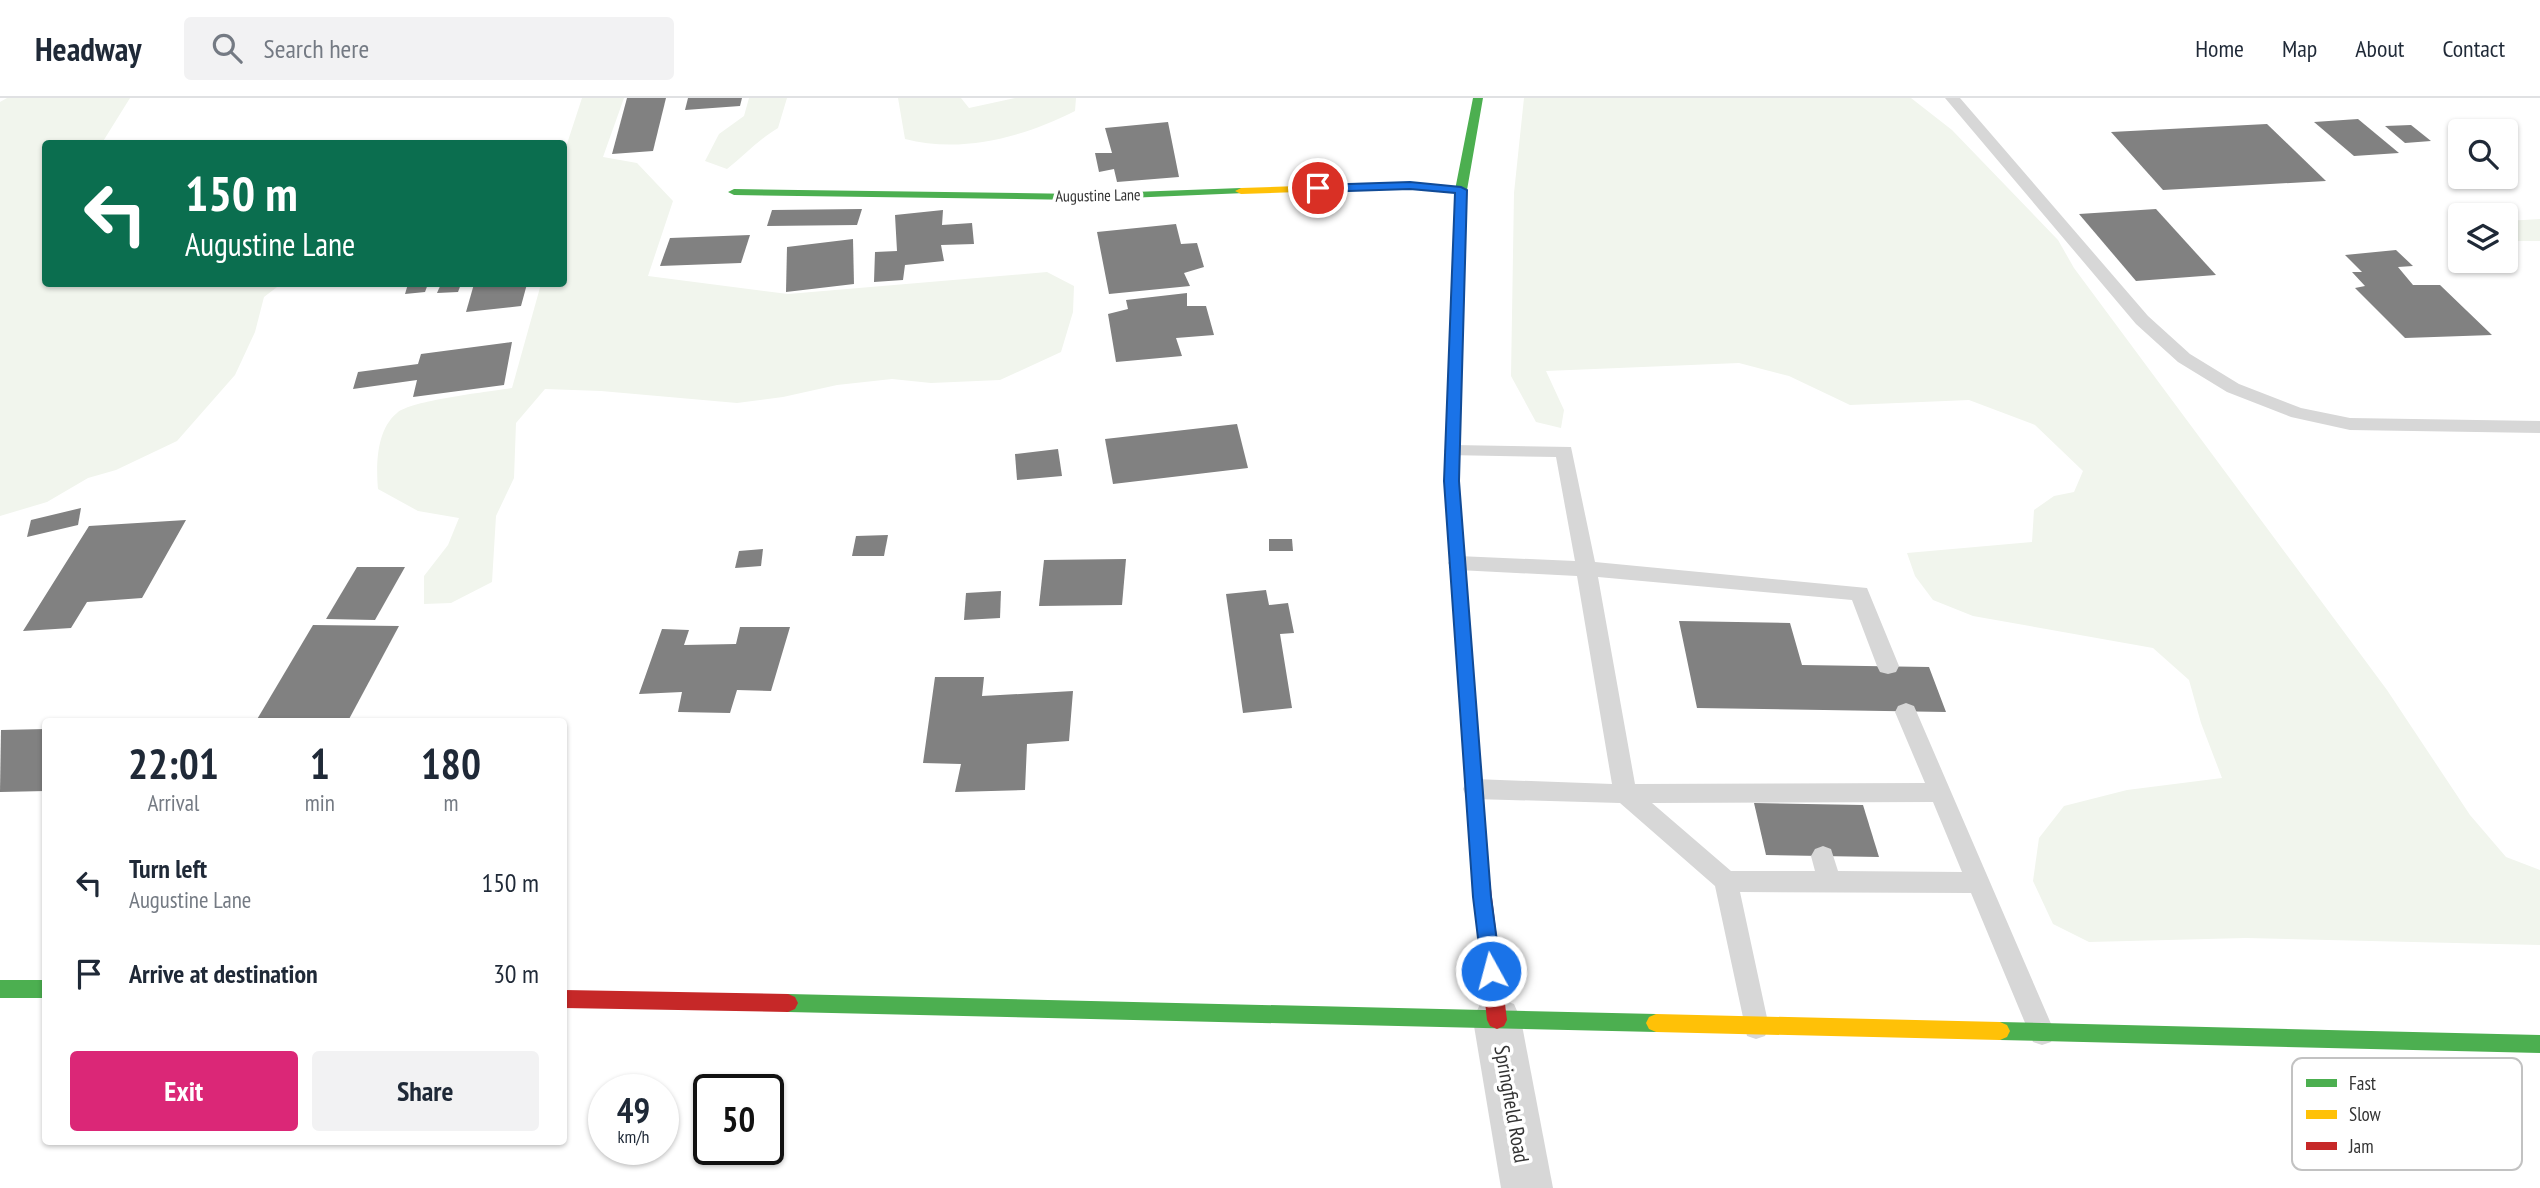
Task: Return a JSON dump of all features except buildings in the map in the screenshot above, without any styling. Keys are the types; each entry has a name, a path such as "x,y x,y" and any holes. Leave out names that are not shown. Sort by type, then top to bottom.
{"main road":[{"path":"1478,98 1461,190 1452,481 1482,897 1497,1020"},
{"name":"Augustine Lane","path":"734,192 1080,197 1410,185 1461,190"},
{"path":"0,989 42,989"},
{"path":"567,999 1087,1008 1756,1027 2540,1044"}],"street":[{"name":"Springfield Road","path":"1497,1020 1527,1188"}],"lane":[{"path":"1952,98 2142,320 2184,358 2233,388 2297,413 2350,424 2540,427"},
{"path":"1453,451 1564,451 1625,794 1726,881 1756,1027"},
{"path":"1458,563 1586,569 1860,593 1888,666"},
{"path":"1906,712 2042,1033"},
{"path":"1474,789 1807,798 1940,792"},
{"path":"1823,856 1829,882"},
{"path":"1726,881 1979,883"}],"shaded area":[{"path":"7,98 130,98 104,140 42,140 42,287 277,287 264,297 255,332 235,375 177,441 116,470 88,478 47,502 0,516 0,102"},
{"path":"582,98 624,98 603,157 637,163 673,201 648,276 788,294 1047,272 1074,286 1073,312 1061,352 1000,380 931,383 892,379 837,385 783,397 737,403 545,389 516,423 514,478 496,516 492,582 451,603 424,604 424,576 448,545 459,518 418,511 378,489 377,470 381,438 390,420 405,408 434,400 512,388 540,287 567,287 567,144"},
{"path":"749,98 787,98 778,128 727,169 705,161 719,134 744,116"},
{"path":"898,98 961,98 969,108 1015,98 1076,98 1075,111 1035,128 992,140 948,145 905,139"},
{"path":"1524,98 1911,98 1952,130 2058,240 2074,268 2387,690 2470,815 2506,857 2540,870 2540,945 2246,938 2089,942 2053,924 2033,881 2039,838 2064,806 2127,790 2222,778 2201,723 2189,680 2153,648 1973,616 1933,600 1915,576 1907,553 2032,542 2034,510 2054,496 2074,492 2083,471 2035,425 1969,400 1850,405 1789,376 1739,363 1546,371 1564,410 1561,428 1536,422 1511,376 1514,193"},
{"path":"2540,219 2540,241 2518,241 2518,220"}],"traffic: fast":[{"path":"1478,98 1461,190 1452,481 1481,881"},
{"path":"734,192 1080,197 1241,191"},
{"path":"0,989 42,989"},
{"path":"788,1003 1656,1023"},
{"path":"2000,1031 2540,1044"}],"traffic: slow":[{"path":"1241,191 1410,185 1461,190"},
{"path":"1656,1023 2000,1031"}],"traffic: jam":[{"path":"1481,881 1497,1020"},
{"path":"567,999 788,1003"}],"route":[{"path":"1318,188 1410,185 1461,190 1452,481 1482,897 1491,971"}]}
